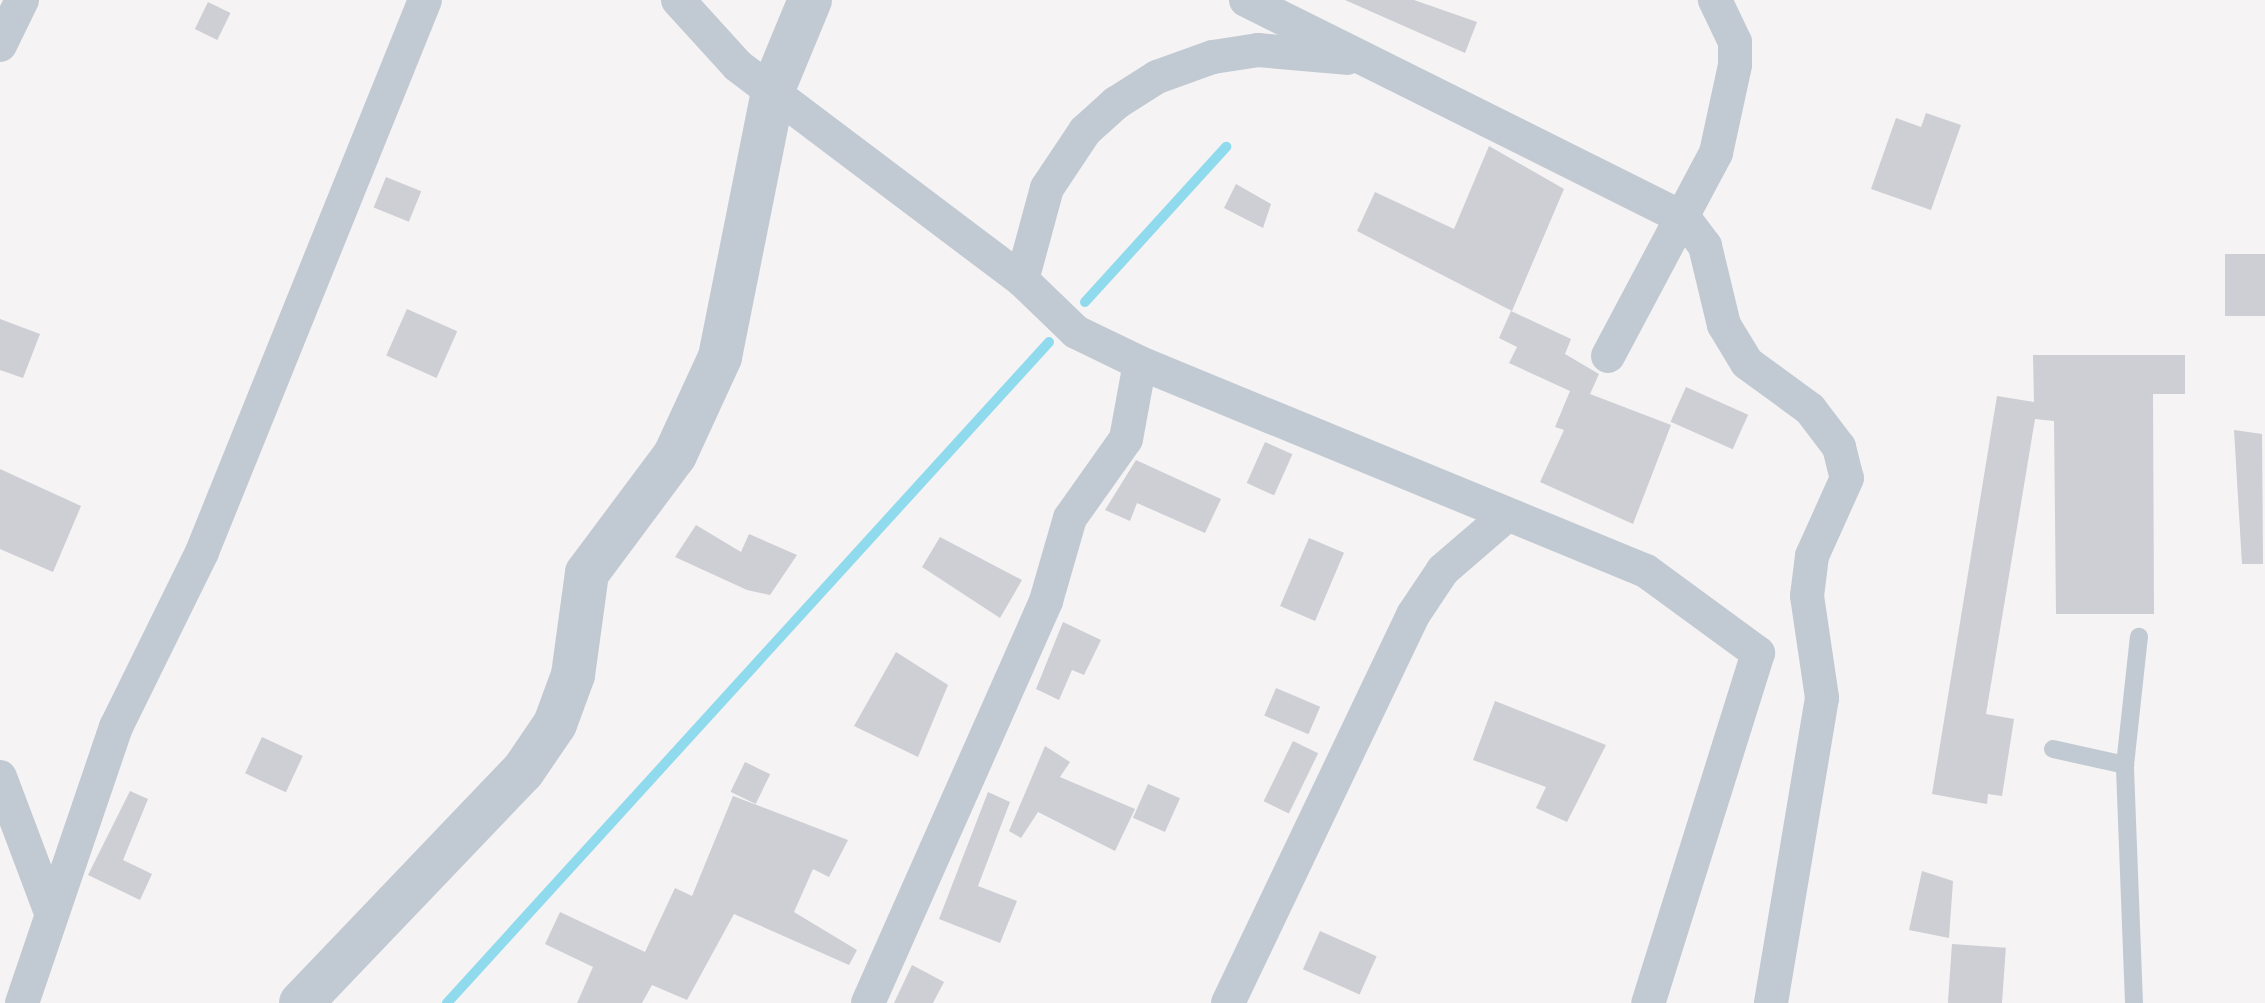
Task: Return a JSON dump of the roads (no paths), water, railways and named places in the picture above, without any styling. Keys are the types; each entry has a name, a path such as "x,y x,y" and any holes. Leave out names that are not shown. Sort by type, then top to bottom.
{"street":[{"path":"0,45 22,0"},
{"path":"22,1003 116,727 202,552 375,108 425,0"},
{"path":"678,0 738,66 774,87 1022,280 1076,332 1140,363 1646,571 1760,658 1648,1003"},
{"path":"301,1003 523,771 555,724 573,675 587,573 675,455 720,357 774,87 810,0"},
{"path":"1246,0 1684,218 1705,246 1724,325 1747,363 1810,409 1839,447 1847,478 1812,556 1807,635 1822,698 1771,1003"},
{"path":"1608,356 1716,153 1735,65 1735,42 1715,0"},
{"path":"1022,280 1036,218 1065,157 1137,90 1213,57 1258,50 1367,59"},
{"path":"868,1003 1046,601 1070,518 1126,439 1140,363"},
{"path":"1228,1003 1413,615 1443,570 1507,515"},
{"path":"0,777 52,915"}],"lane":[{"path":"2134,1003 2125,765 2139,637"},
{"path":"2053,749 2125,765"}],"waterway":[{"path":"1085,302 1226,147"},
{"path":"447,1003 1049,342"}]}
